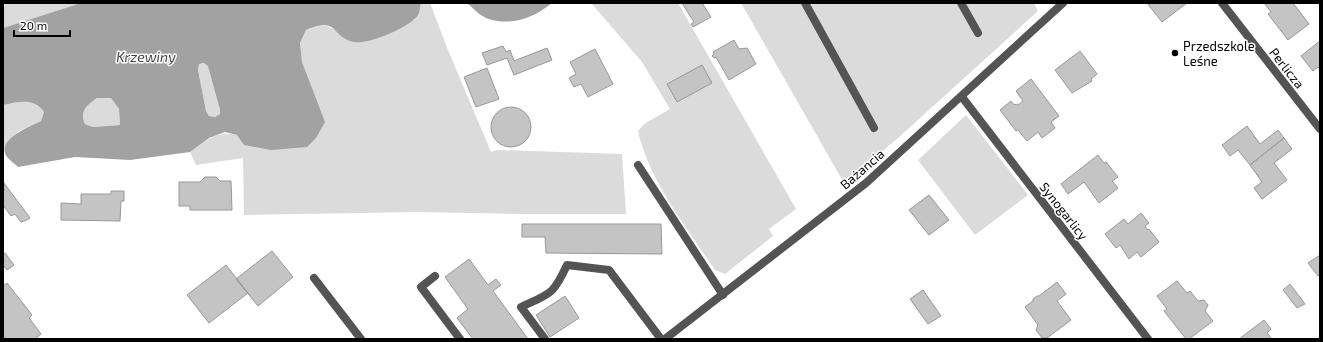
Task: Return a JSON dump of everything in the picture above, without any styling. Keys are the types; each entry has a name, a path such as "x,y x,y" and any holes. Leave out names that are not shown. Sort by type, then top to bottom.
{"street":[{"path":"805,3 874,128"},
{"path":"961,3 978,33"},
{"name":"Perlicza","path":"1222,3 1320,129"},
{"name":"Bażancia","path":"665,339 842,202 962,97 1062,4"},
{"name":"Synogarlicy","path":"962,97 1148,339"},
{"path":"638,165 722,295"},
{"path":"545,339 521,307 542,299 551,292 558,285 567,264 609,270 661,339"},
{"path":"435,276 421,287 460,339"},
{"path":"314,278 361,339"}],"shaded area":[{"path":"3,3 81,3 3,28"},
{"path":"421,3 430,3 491,152 497,150 622,154 626,214 417,212 244,215 243,158 196,165 190,152 217,135 237,135 324,122 302,62 300,43 306,30 317,26 326,26 334,29 344,36 418,15"},
{"path":"591,3 678,3 796,209 769,229 773,236 725,274 715,270 670,204 651,168 644,150 638,131 644,124 670,109 642,62"},
{"path":"741,3 1034,3 1038,11 898,138 844,183"},
{"path":"205,63 208,65 220,110 220,114 215,117 209,116 206,111 198,70 199,64"},
{"path":"97,98 111,98 119,109 120,125 93,127 85,124 83,115 85,109"},
{"path":"27,100 40,107 44,112 41,121 19,131 5,146 3,153 3,105"},
{"path":"966,115 1028,195 975,235 918,160"}],"water":[{"name":"Krzewiny","path":"81,3 421,3 419,14 414,20 398,30 369,41 354,42 346,39 330,26 317,26 306,30 300,43 302,62 325,122 316,138 307,147 271,150 244,145 237,135 225,132 209,138 190,152 130,160 75,157 18,167 5,153 7,142 17,133 41,121 44,112 40,107 31,102 3,105 3,28","holes":["204,63 208,66 220,110 220,114 215,117 209,116 206,111 198,70 199,64","97,98 111,98 119,109 120,125 93,127 85,124 83,119 85,109"]},
{"path":"467,3 552,3 538,13 522,19 506,22 486,18"}],"building":[{"path":"682,3 702,3 711,17 693,27 691,24 694,22"},
{"path":"1147,3 1187,3 1162,22"},
{"path":"1264,3 1293,3 1309,24 1288,40 1268,14 1271,12"},
{"path":"734,40 739,49 747,48 756,64 729,80 716,57 714,58 712,56 714,54 713,52"},
{"path":"1320,41 1320,69 1318,67 1313,71 1301,56"},
{"path":"503,46 506,52 510,50 514,61 547,48 552,60 514,75 507,58 487,65 482,53"},
{"path":"595,49 613,84 588,97 581,84 574,87 569,78 576,74 570,62"},
{"path":"1080,51 1097,74 1091,79 1092,81 1072,93 1055,70"},
{"path":"702,65 712,83 677,102 667,84"},
{"path":"487,68 499,99 476,107 464,77"},
{"path":"1031,79 1059,116 1051,122 1055,128 1042,138 1038,132 1027,141 1018,130 1016,131 1000,110 1011,101 1013,104 1018,105 1023,101 1016,91"},
{"path":"515,107 522,110 528,116 531,127 530,135 522,144 515,147 507,147 500,144 492,135 491,123 494,116 503,108"},
{"path":"1247,126 1260,144 1278,130 1284,138 1250,165 1238,150 1230,156 1222,145"},
{"path":"1284,138 1292,149 1274,163 1287,180 1262,199 1254,188 1262,182 1250,165"},
{"path":"1098,155 1104,163 1106,162 1118,177 1112,181 1118,188 1099,203 1084,182 1068,194 1061,184"},
{"path":"205,177 216,177 220,181 231,181 232,210 190,210 190,206 179,206 179,182 200,182"},
{"path":"4,183 30,218 21,222 15,214 11,216 3,205"},
{"path":"111,191 124,191 124,201 121,201 120,221 61,220 61,203 81,204 81,194 111,194"},
{"path":"929,195 949,220 929,235 909,210"},
{"path":"1141,213 1149,223 1145,226 1159,242 1141,257 1137,252 1129,259 1120,245 1116,248 1105,234 1124,219 1128,224"},
{"path":"522,224 661,224 662,254 546,253 545,237 522,237"},
{"path":"272,251 293,277 258,306 236,279"},
{"path":"5,253 14,265 7,270 3,265 3,255"},
{"path":"1320,255 1320,275 1318,276 1308,263"},
{"path":"469,259 488,285 496,279 501,285 493,291 528,339 473,339 457,318 468,309 445,277"},
{"path":"226,265 248,293 209,323 187,295"},
{"path":"1177,281 1187,293 1190,291 1198,301 1204,300 1208,305 1205,311 1213,321 1189,339 1186,339 1164,311 1167,309 1157,296"},
{"path":"1057,282 1066,294 1057,301 1071,320 1047,338 1042,338 1036,330 1038,325 1025,307 1033,301 1033,299"},
{"path":"7,283 32,315 29,318 41,334 35,339 6,339 3,336 3,286"},
{"path":"1290,284 1305,304 1297,308 1283,290"},
{"path":"923,290 941,316 928,324 910,299"},
{"path":"565,296 579,318 550,337 536,315"},
{"path":"1264,320 1271,329 1267,333 1272,339 1239,339"}],"place":[{"name":"Przedszkole Leśne","path":"1175,53"}]}
